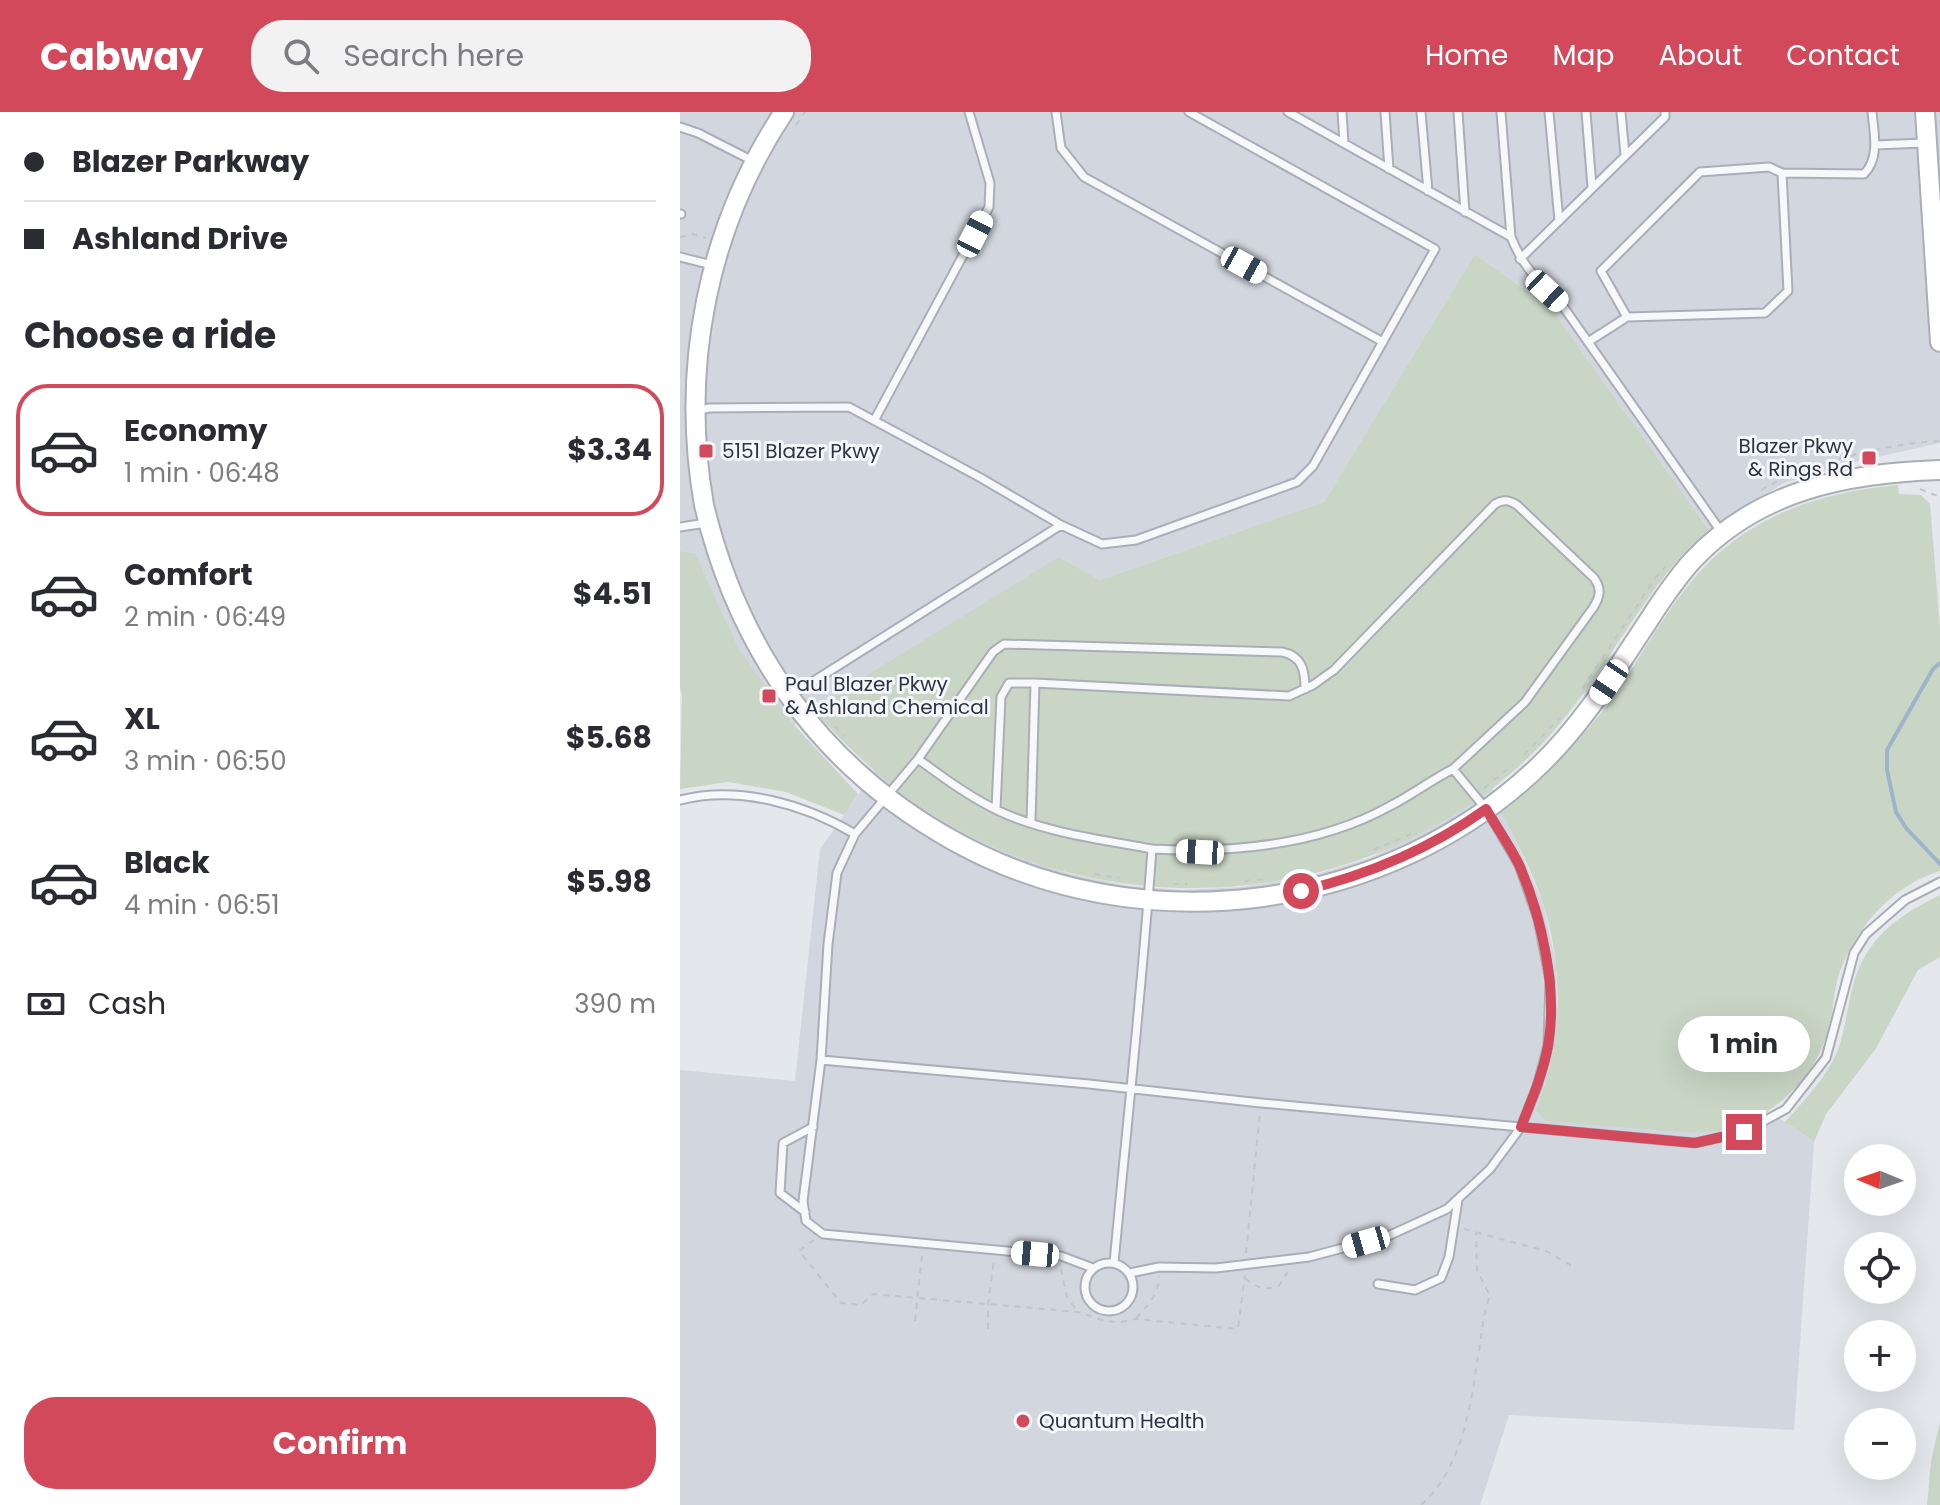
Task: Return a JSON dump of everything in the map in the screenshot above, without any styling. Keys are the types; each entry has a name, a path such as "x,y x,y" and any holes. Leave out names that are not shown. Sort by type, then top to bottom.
{"street":[{"path":"784,112 753,161 730,209 712,265 695,343 695,454 721,569 748,633 789,697 842,759 886,797 936,831 991,860 1078,889 1149,891 1242,900 1328,884 1384,866 1444,836 1480,802 1543,762 1595,701 1672,587 1722,533 1777,501 1821,484 1868,474 1940,470"},
{"path":"1925,112 1940,342"}],"lane":[{"path":"875,419 989,207 990,183 969,112"},
{"path":"1056,112 1061,148 1084,177 1383,342"},
{"path":"693,411 709,408 849,407 1061,525 1102,544 1136,540 1297,482 1313,466 1435,249 1189,112"},
{"path":"1288,112 1511,237"},
{"path":"1342,112 1344,143"},
{"path":"1385,112 1389,169"},
{"path":"1421,112 1428,191"},
{"path":"1458,112 1465,212"},
{"path":"1501,112 1511,237 1520,259 1535,279 1560,302 1722,533"},
{"path":"1549,112 1559,221"},
{"path":"1586,112 1592,187"},
{"path":"1621,112 1625,155"},
{"path":"1520,259 1665,117 1665,112"},
{"path":"1627,317 1601,271 1700,172 1769,167 1782,173 1864,174 1872,165 1875,145 1872,112"},
{"path":"680,127 753,161"},
{"path":"1875,145 1927,143"},
{"path":"1588,342 1627,317 1765,313 1788,291 1782,173"},
{"path":"680,257 712,265"},
{"path":"918,759 960,790 996,809 1088,838 1152,849 1200,852 1263,845 1332,831 1390,806 1453,769 1525,702 1593,608 1600,587 1517,505 1509,500 1501,501 1334,670 1289,696 1009,683 1001,697 996,809"},
{"path":"680,527 709,523"},
{"path":"789,697 1061,525"},
{"path":"1093,1268 1061,1256 823,1234 806,1221 803,1201 821,1060 828,944 837,873 855,834 918,759 993,652 1004,644 1282,652 1293,654 1300,662 1305,674 1305,689"},
{"path":"1031,822 1035,683"},
{"path":"1130,1273 1159,1267 1216,1268 1309,1257 1388,1236 1447,1209 1490,1169 1521,1127 1537,1087 1548,1045 1550,981 1538,919 1519,865 1480,802 1453,769"},
{"path":"680,800 733,794 745,796 829,818 855,834"},
{"path":"1114,1263 1152,849"},
{"path":"821,1060 1695,1143 1744,1132 1786,1109 1826,1058 1854,953 1866,934 1905,900 1940,882"},
{"path":"805,1212 780,1193 783,1143 813,1127"},
{"path":"1378,1284 1415,1290 1441,1278 1449,1257 1458,1199"},
{"path":"1114,1263 1130,1273 1132,1295 1123,1307 1108,1311 1094,1305 1086,1291 1088,1275 1100,1264 1114,1263"}],"path":[{"path":"790,134 805,112"},
{"path":"680,237 693,234 719,242"},
{"path":"1756,493 1782,478 1865,453 1940,441"},
{"path":"1581,691 1656,577 1672,559"},
{"path":"1480,802 1569,709"},
{"path":"836,727 847,738"},
{"path":"1370,851 1413,833"},
{"path":"1091,873 1121,879"},
{"path":"1235,882 1277,877"},
{"path":"1149,891 1193,885"},
{"path":"823,1234 799,1251 841,1303 861,1305 873,1294 1078,1312 1100,1322 1119,1324 1135,1319 1238,1329 1261,1103"},
{"path":"1454,1228 1476,1231 1546,1251 1572,1266"},
{"path":"1421,1505 1444,1479 1457,1452 1466,1419 1483,1313 1490,1296 1477,1270 1476,1231"},
{"path":"915,1321 923,1245"},
{"path":"988,1329 995,1250"},
{"path":"1061,1256 1065,1289 1078,1312"},
{"path":"1135,1319 1151,1303 1159,1287 1159,1267"},
{"path":"1245,1277 1265,1290 1278,1287 1289,1269"}],"shaded area":[{"path":"680,112 1940,112 1940,443 1846,464 1782,484 1709,530 1550,307 1475,254 1324,502 1100,580 1061,558 812,709 794,725 739,649 695,553 680,551"},
{"path":"875,771 940,819 999,849 1070,874 1129,886 1182,890 1241,887 1314,875 1370,858 1439,824 1492,787 1543,903 1556,964 1557,1029 1548,1083 1537,1110 1729,1128 1767,1110 1814,1142 1794,1430 1509,1415 1480,1505 680,1505 680,1070 795,1081 820,849"}],"green space":[{"path":"1475,254 1550,307 1709,530 1667,573 1560,724 1542,744 1480,798 1410,839 1334,868 1254,884 1173,888 1092,878 1014,855 940,819 872,768 812,709 1059,557 1100,580 1324,502"},
{"path":"1898,485 1899,494 1921,495 1930,504 1940,628 1940,871 1907,886 1892,897 1856,938 1840,971 1828,1031 1814,1064 1791,1092 1762,1115 1728,1129 1696,1133 1546,1121 1536,1110 1556,1034 1555,954 1539,891 1502,812 1590,726 1683,592 1727,546 1778,514 1806,503"},
{"path":"680,551 695,553 739,649 794,725 858,794 844,815 786,792 728,782 680,789"},
{"path":"1940,895 1940,957 1918,970 1875,1050 1826,1114 1814,1142 1785,1122 1820,1081 1837,1052 1855,978 1862,962 1881,934 1893,923"},
{"path":"1940,1421 1940,1505 1927,1505 1931,1462"}],"waterway":[{"path":"1940,663 1933,669 1887,750 1887,770 1896,812 1906,828 1940,864"}],"place":[{"name":"5151 Blazer Pkwy","path":"706,451"},
{"name":"Blazer Pkwy & Rings Rd","path":"1869,458"},
{"name":"Paul Blazer Pkwy & Ashland Chemical","path":"769,696"},
{"name":"Quantum Health","path":"1023,1421"}],"route":[{"path":"1301,891 1384,866 1444,836 1486,809 1519,865 1538,919 1550,981 1548,1045 1537,1087 1521,1127 1695,1143 1744,1132"}]}
